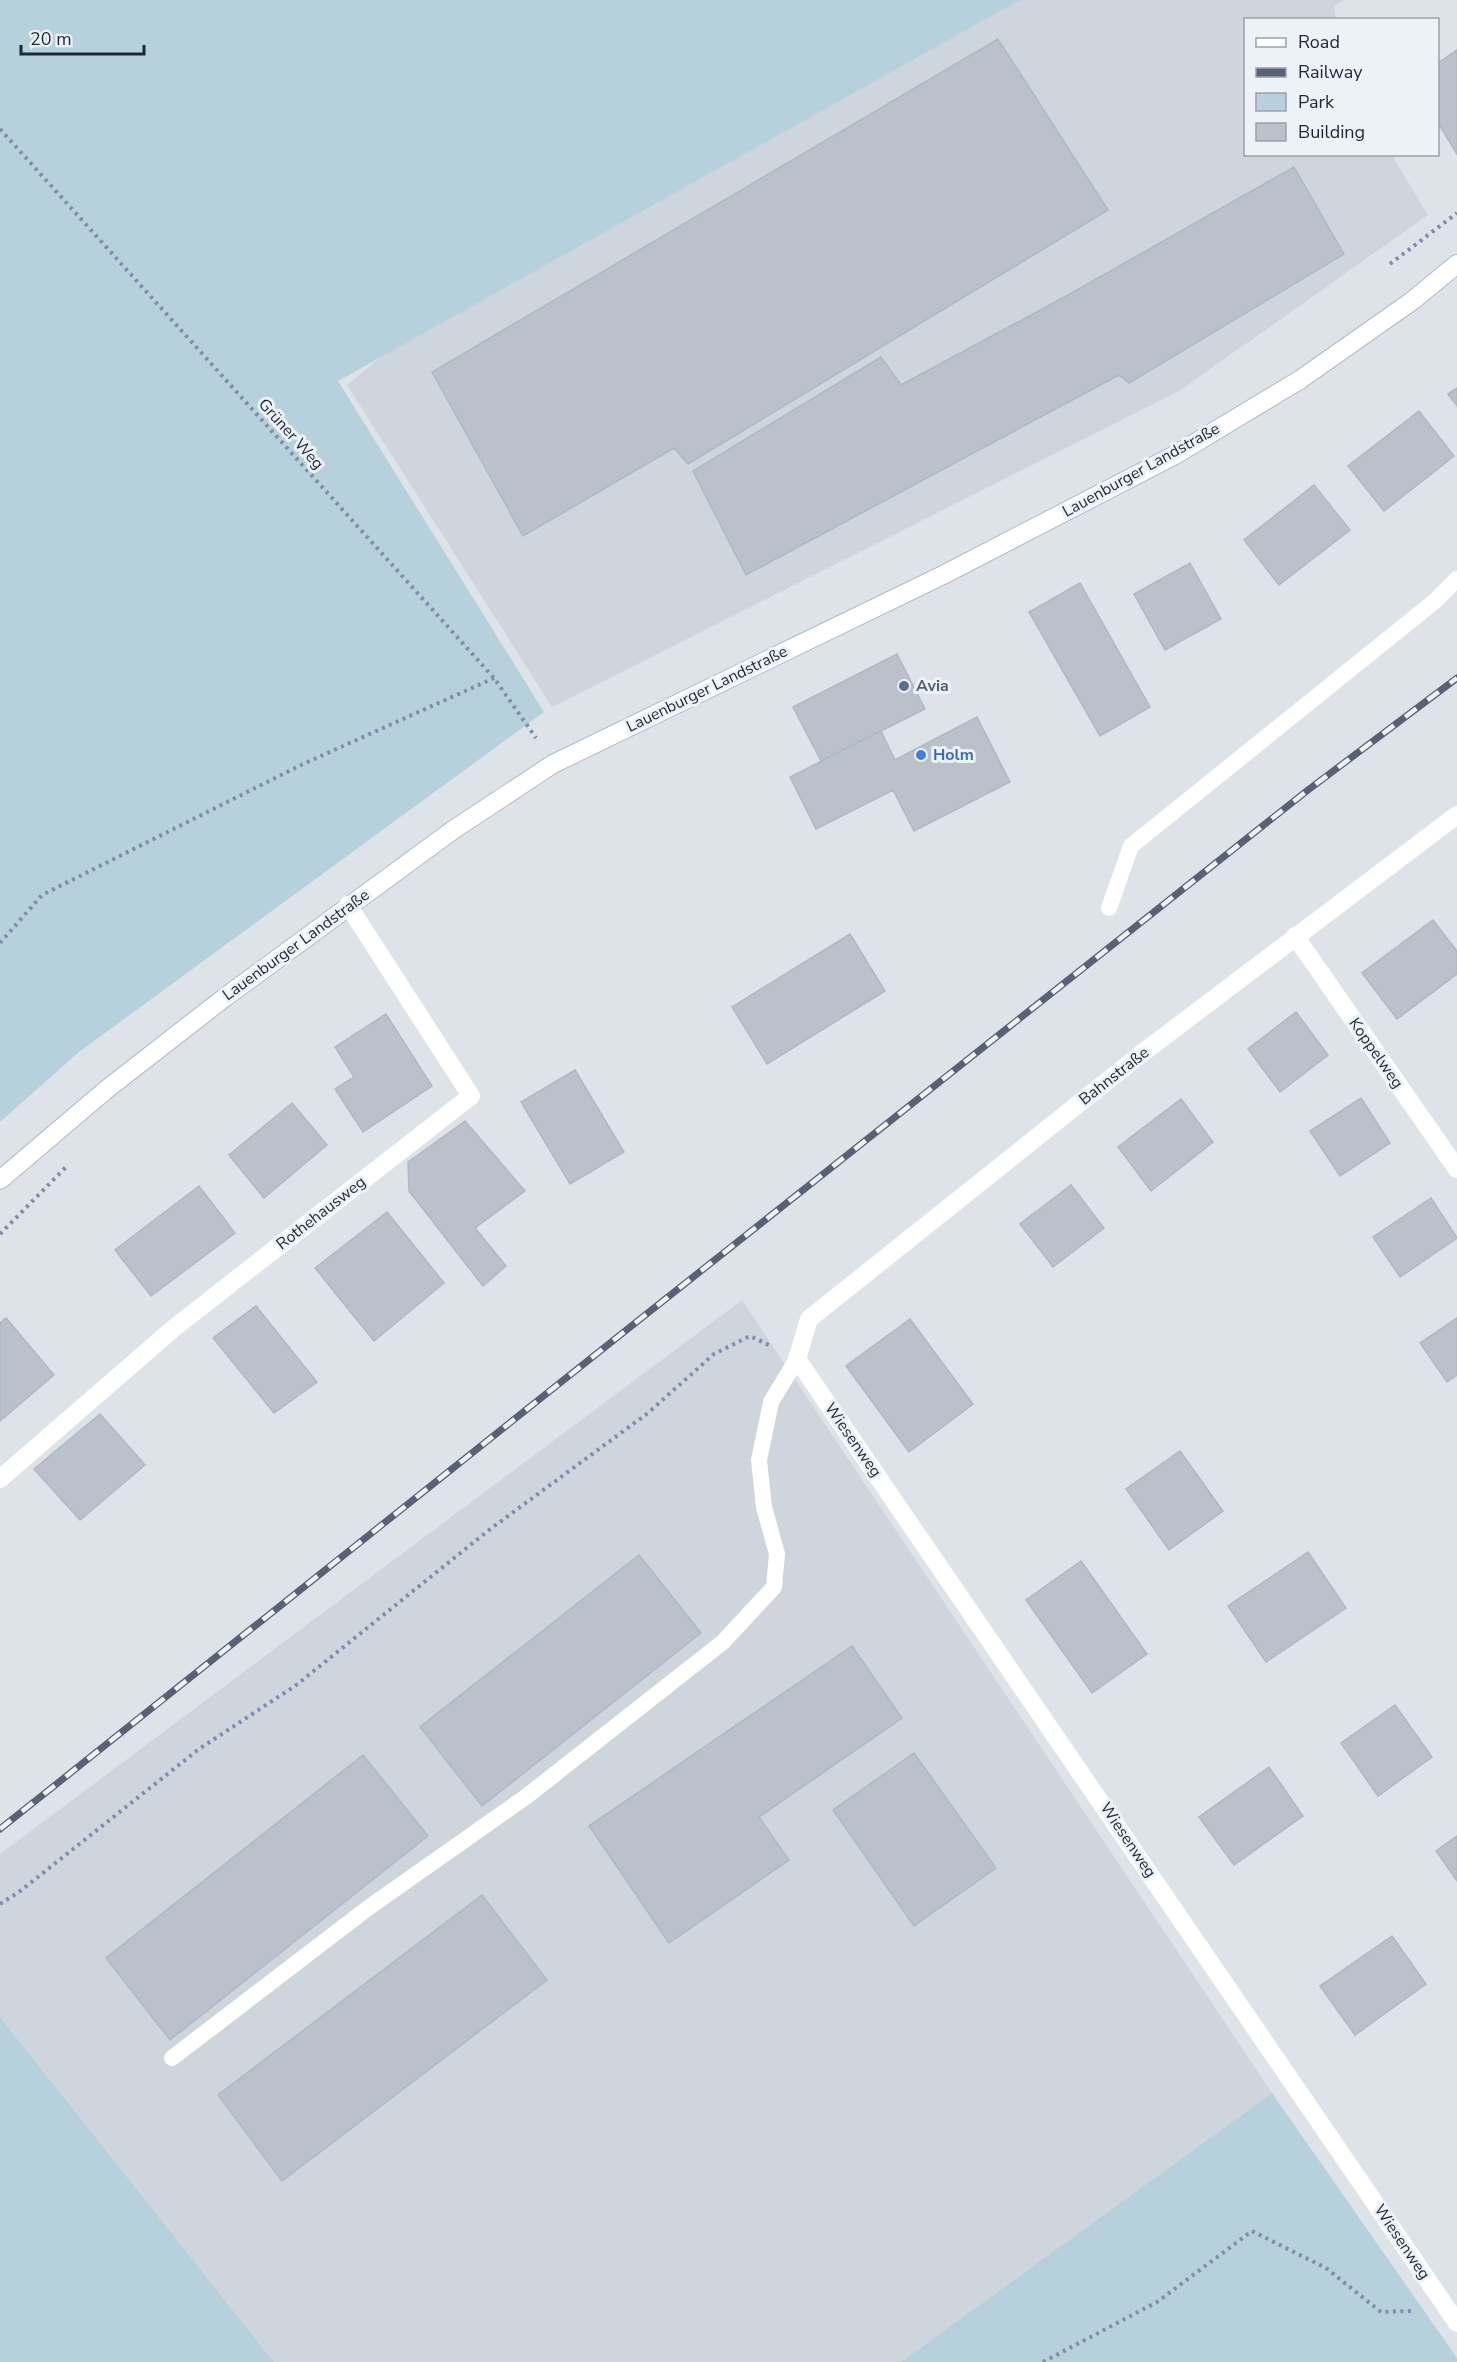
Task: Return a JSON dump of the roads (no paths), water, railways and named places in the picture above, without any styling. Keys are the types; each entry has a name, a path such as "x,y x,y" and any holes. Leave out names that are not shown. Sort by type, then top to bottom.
{"street":[{"name":"Lauenburger Landstraße","path":"0,1180 116,1082 224,998 453,830 553,764 943,575 1174,455 1301,379 1412,302 1457,264"},
{"name":"Bahnstraße","path":"797,1359 809,1319 1141,1054 1457,814"},
{"name":"Rothehausweg","path":"0,1479 174,1328 471,1096 348,905"},
{"name":"Koppelweg","path":"1294,936 1457,1169"},
{"name":"Wiesenweg","path":"797,1359 1453,2316"}],"lane":[{"path":"1109,908 1131,846 1435,601 1457,579"},
{"path":"172,2058 368,1908 527,1796 723,1642 774,1587 777,1554 764,1507 759,1460 771,1402 797,1359"}],"railway":[{"path":"0,1829 1308,790 1457,678"}],"place":[{"name":"Avia","path":"904,686"},
{"name":"Holm","path":"921,755"}]}
